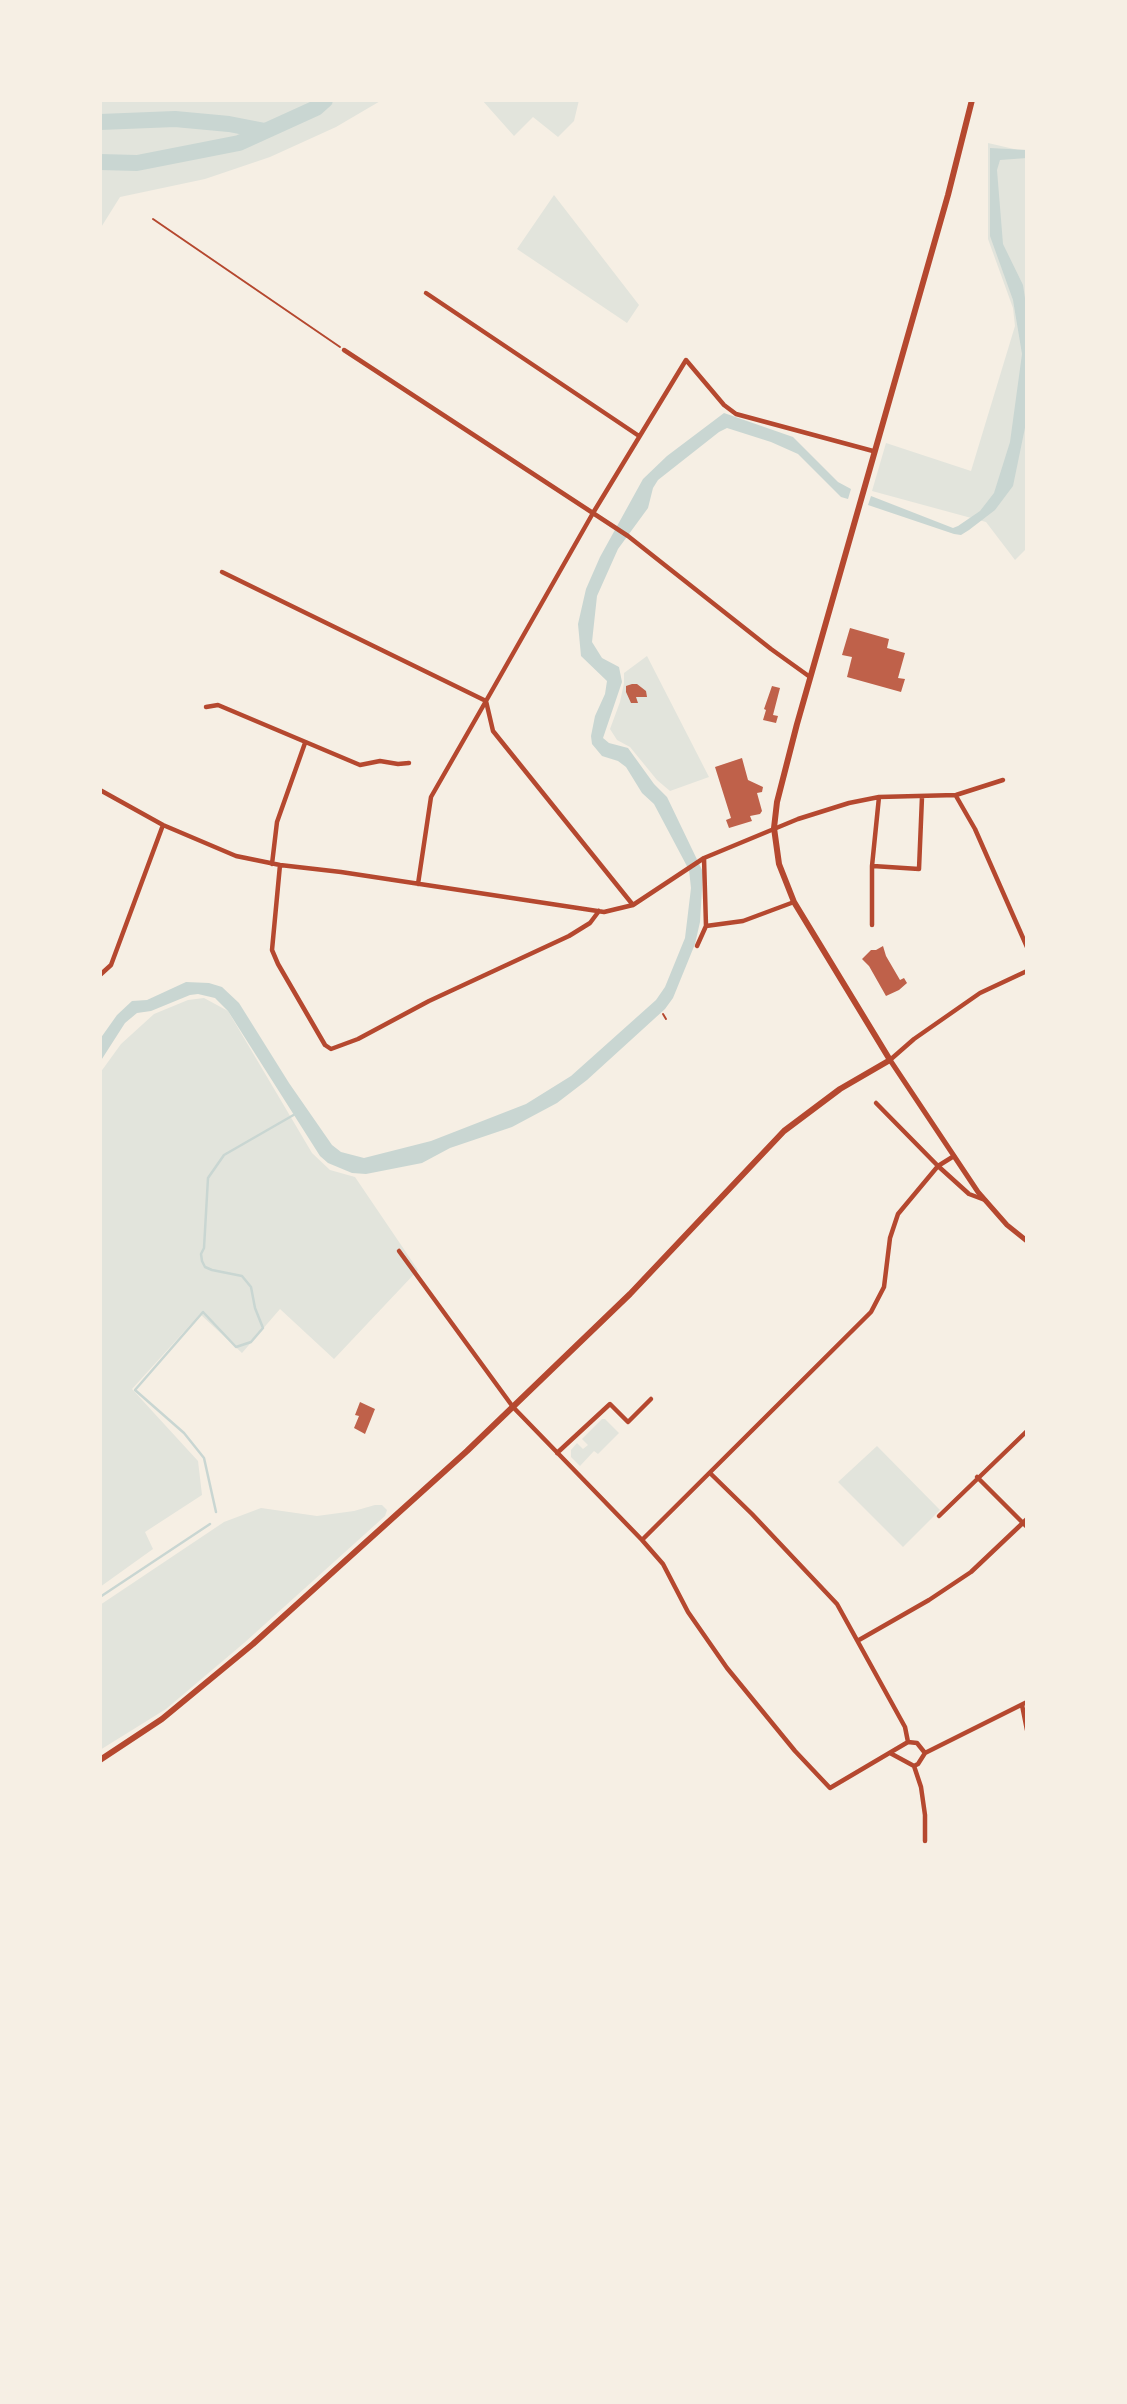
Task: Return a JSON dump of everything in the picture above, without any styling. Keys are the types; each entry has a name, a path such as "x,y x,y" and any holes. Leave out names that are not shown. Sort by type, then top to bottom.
{"main road":[{"path":"100,1760 162,1719 253,1644 513,1407 630,1294 783,1131 840,1089 890,1060 794,902 779,864 774,828 777,802 810,677 972,100"}],"street":[{"path":"426,293 639,436"},
{"path":"344,350 628,536 810,677"},
{"path":"418,884 431,797 593,513 687,360 724,405 736,414 873,451"},
{"path":"222,572 486,701"},
{"path":"486,701 493,731 633,905"},
{"path":"206,707 218,705 360,765 380,761 409,763"},
{"path":"272,864 277,822 304,743"},
{"path":"100,790 163,825 236,856 272,864 599,911 615,911 633,905 702,859 774,828 849,803 879,797 956,796 1003,780"},
{"path":"956,796 975,829 1027,947"},
{"path":"872,925 873,866 879,797"},
{"path":"873,866 919,869 922,797"},
{"path":"100,975 111,965 163,825"},
{"path":"696,946 706,926 702,859"},
{"path":"280,865 272,950 325,1045 331,1049 358,1039 429,1001 569,936 590,923 599,911"},
{"path":"706,926 743,921 794,902"},
{"path":"1027,971 980,993 914,1039 890,1060 986,1200 1007,1224 1027,1241"},
{"path":"876,1103 938,1167 969,1194 986,1200"},
{"path":"642,1540 871,1312 884,1287 890,1238 898,1214 938,1167 954,1156"},
{"path":"399,1251 513,1407 642,1540 669,1574 688,1612 719,1657 817,1777 830,1787 908,1742 917,1743 925,1753"},
{"path":"557,1453 610,1404 628,1422 651,1399"},
{"path":"939,1516 1027,1431"},
{"path":"711,1474 837,1604 905,1727 908,1742"},
{"path":"859,1640 929,1600 971,1572 1026,1523 977,1477"},
{"path":"914,1766 918,1765 925,1753 1024,1704 1027,1730"},
{"path":"890,1752 914,1766 925,1815 925,1842"}],"path":[{"path":"153,219 344,350"},
{"path":"663,1014 666,1019"}],"shaded area":[{"path":"100,100 382,100 336,127 270,157 205,179 120,197 100,229"},
{"path":"482,100 579,100 574,121 558,137 533,117 514,136"},
{"path":"988,143 1027,152 1027,548 1015,560 986,522 872,491 886,443 971,471 1015,326 1013,308 988,239"},
{"path":"990,148 1027,150 1027,158 1000,160 997,170 1003,244 1023,285 1027,311 1027,418 1013,486 995,510 961,535 868,505 871,496 953,528 980,511 994,493 1010,442 1022,354 1013,300 990,236"},
{"path":"554,195 639,305 627,323 517,249"},
{"path":"724,413 793,437 838,482 851,489 848,499 841,497 798,454 727,428 658,480 648,508 618,549 597,596 592,642 602,658 619,667 622,682 603,738 609,743 628,748 667,797 703,872 700,922 695,944 673,998 665,1009 587,1080 557,1103 512,1127 450,1148 422,1163 366,1174 352,1173 328,1163 320,1156 228,1011 215,998 190,995 151,1011 137,1013 125,1023 100,1062 100,1039 117,1015 132,1001 147,1000 186,982 209,983 222,987 239,1003 332,1145 341,1152 364,1158 431,1141 526,1104 571,1076 656,1000 665,987 685,938 691,888 689,870 654,804 642,793 626,767 618,761 602,756 592,744 595,716 605,694 607,681 581,656 578,624 586,589 600,557 643,479 667,456"},
{"path":"647,656 709,777 670,791 657,780 630,747 617,740 610,729 620,702 624,673"},
{"path":"204,998 228,1011 312,1153 330,1170 355,1177 418,1270 334,1359 280,1309 242,1353 200,1314 132,1389 198,1461 202,1495 145,1532 153,1549 100,1587 100,1073 121,1044 154,1014 188,1000"},
{"path":"602,1419 619,1433 598,1454 594,1451 580,1466 571,1457 571,1450 577,1443 583,1449 588,1445 582,1439"},
{"path":"877,1446 940,1510 903,1547 838,1482"},
{"path":"382,1505 387,1510 385,1516 244,1643 166,1709 100,1750 100,1605 224,1522 261,1508 317,1516"}],"building":[{"path":"850,628 889,639 887,648 905,653 898,678 905,679 901,692 847,677 852,657 842,655"},
{"path":"637,684 646,691 647,697 636,697 638,703 631,703 626,692 626,686"},
{"path":"772,686 780,688 773,715 778,716 776,723 763,720"},
{"path":"742,758 748,780 763,787 762,792 757,793 762,811 750,816 752,821 729,828 726,820 731,818 715,767"},
{"path":"883,946 900,980 904,978 907,983 886,996 862,959 871,950"},
{"path":"360,1402 375,1409 365,1434 354,1428 359,1416 355,1415"}],"waterway":[{"path":"100,162 137,163 239,143 316,108 325,100"},
{"path":"100,122 175,119 229,124 265,131"},
{"path":"216,1512 204,1458 184,1433 135,1390 203,1312 236,1347 251,1342 263,1328 251,1287 242,1276 212,1270 205,1267 202,1261 208,1178 224,1155 297,1113"},
{"path":"100,1597 210,1524"}]}
